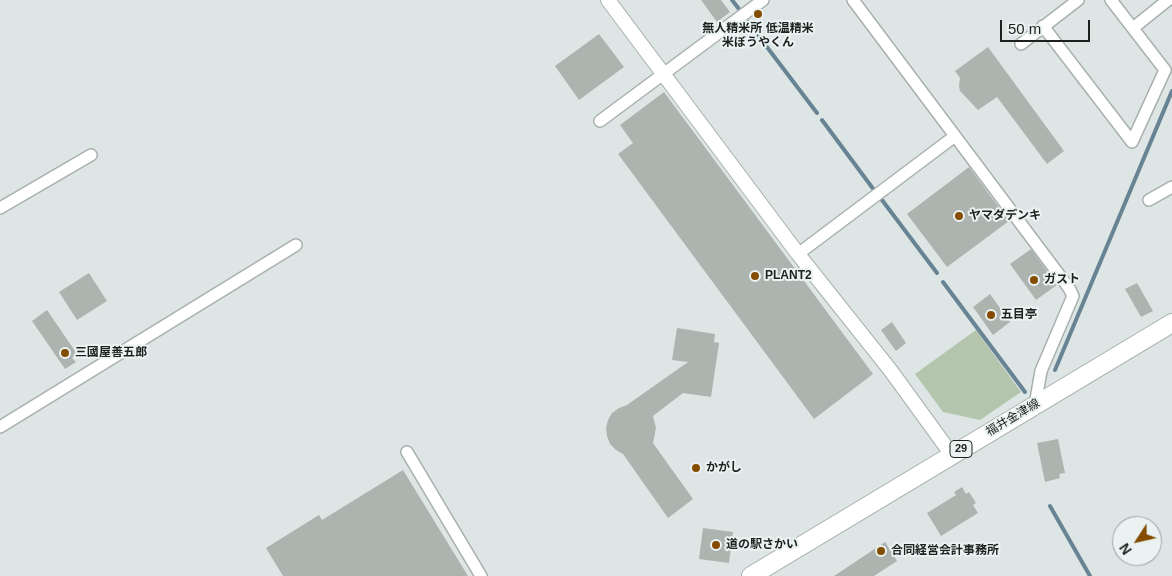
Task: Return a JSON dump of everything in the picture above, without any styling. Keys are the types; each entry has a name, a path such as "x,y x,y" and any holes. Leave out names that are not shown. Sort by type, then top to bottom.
{"main road":[{"name":"福井金津線","path":"751,576 1172,323"}],"street":[{"path":"608,0 798,254 891,371 952,455"},
{"path":"600,121 763,0"},
{"path":"853,0 1069,288 1073,296 1042,371 1035,405"},
{"path":"1021,44 1078,0"},
{"path":"1043,26 1132,142 1165,70 1111,0"},
{"path":"1133,28 1168,0"},
{"path":"798,254 955,136"},
{"path":"0,208 91,155"},
{"path":"1149,200 1172,186"},
{"path":"0,427 296,245"},
{"path":"407,452 481,576"}],"green space":[{"path":"976,330 1021,392 980,420 943,412 915,374"}],"building":[{"path":"701,0 721,0 730,12 717,22"},
{"path":"599,34 624,67 579,100 555,66"},
{"path":"988,47 1064,151 1047,164 997,97 978,110 960,91 960,78 955,71"},
{"name":"PLANT2","path":"664,92 873,374 814,419 618,154 633,143 620,125"},
{"name":"ヤマダデンキ","path":"969,167 1009,221 947,267 907,214"},
{"path":"1031,249 1057,285 1036,300 1010,264"},
{"path":"89,273 107,301 77,320 59,292"},
{"path":"1137,283 1153,311 1141,317 1125,289"},
{"name":"五目亭","path":"990,294 1010,322 993,335 973,307"},
{"path":"47,310 77,354 72,358 76,362 65,369 32,321"},
{"path":"892,322 906,343 896,351 881,330"},
{"path":"677,328 715,334 714,342 719,343 711,397 683,393 653,416 656,428 653,443 693,499 668,518 623,454 610,444 606,428 612,413 627,405 688,362 672,360"},
{"path":"1058,439 1065,473 1059,474 1060,478 1045,482 1037,443"},
{"path":"403,470 468,576 283,576 266,548 319,515 322,520"},
{"path":"962,487 966,494 969,492 976,503 973,505 978,513 941,536 927,513 956,495 954,492"},
{"name":"道の駅さかい","path":"703,528 733,532 729,563 699,559"},
{"name":"合同経営会計事務所","path":"885,542 897,561 874,576 834,576"}],"waterway":[{"path":"732,0 739,9"},
{"path":"748,22 817,113"},
{"path":"1055,370 1172,91"},
{"path":"822,120 874,190"},
{"path":"882,200 937,273"},
{"path":"943,282 1025,392"},
{"path":"1050,506 1090,576"}],"place":[{"name":"無人精米所 低温精米 米ぼうやくん","path":"758,14"},
{"name":"ヤマダデンキ","path":"959,216"},
{"name":"PLANT2","path":"755,276"},
{"name":"ガスト","path":"1034,280"},
{"name":"五目亭","path":"991,315"},
{"name":"三國屋善五郎","path":"65,353"},
{"name":"かがし","path":"696,468"},
{"name":"道の駅さかい","path":"716,545"},
{"name":"合同経営会計事務所","path":"881,551"}]}
